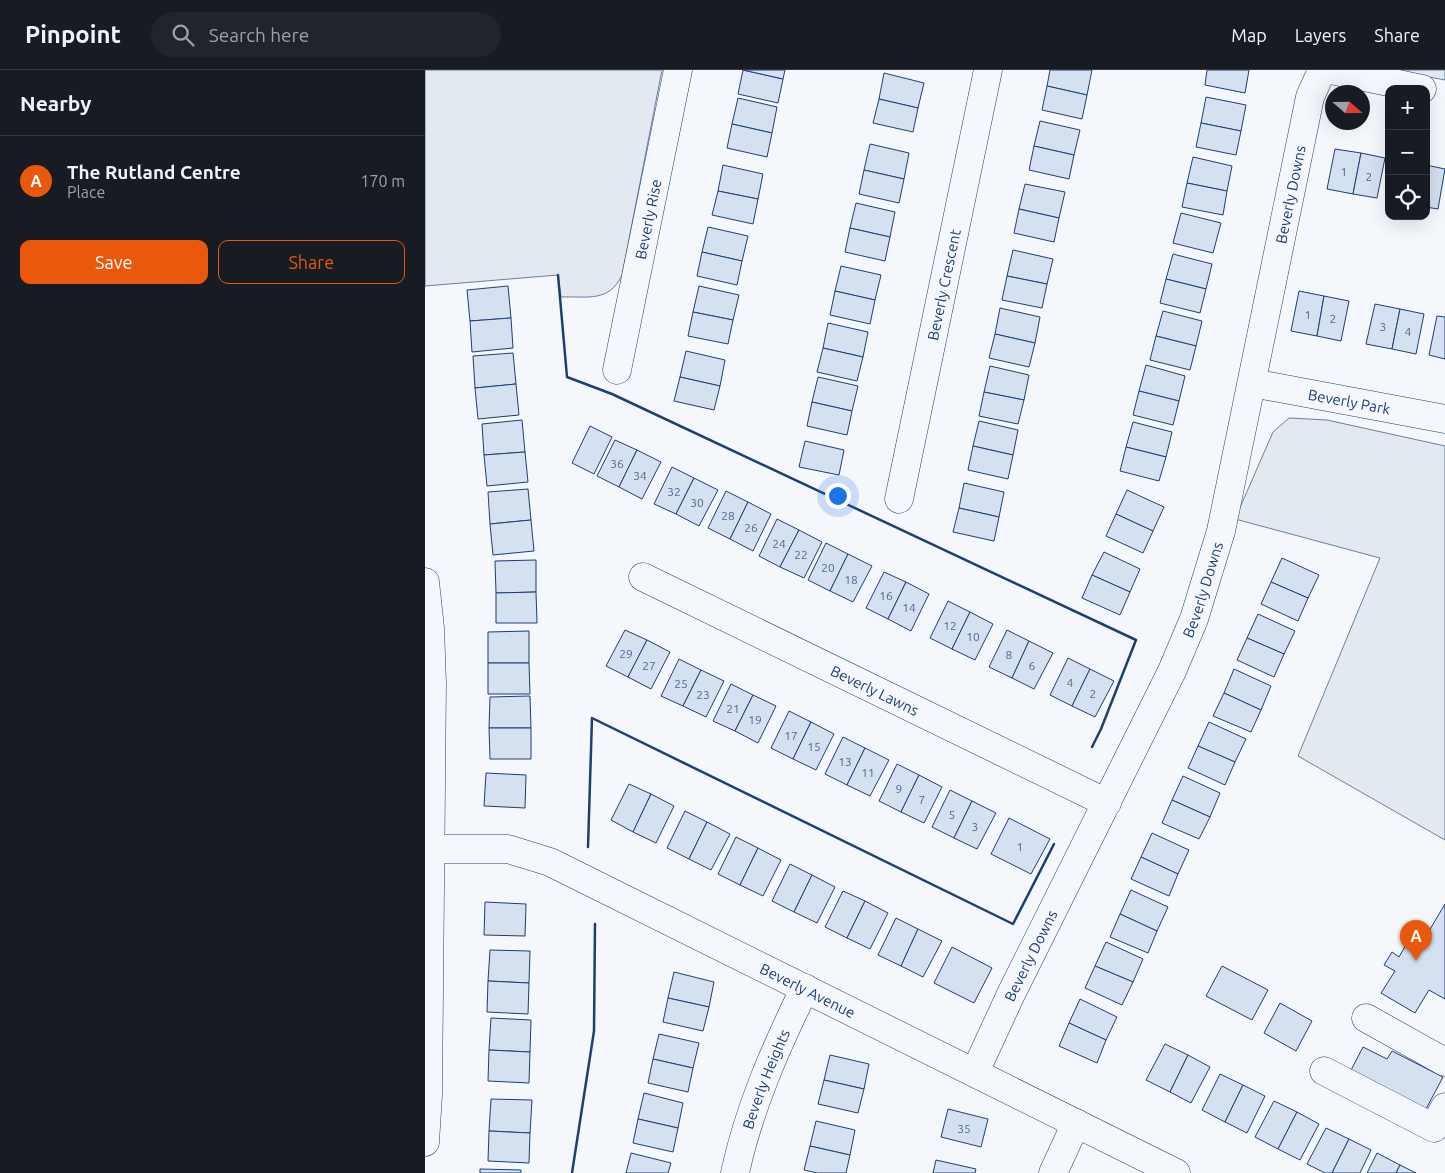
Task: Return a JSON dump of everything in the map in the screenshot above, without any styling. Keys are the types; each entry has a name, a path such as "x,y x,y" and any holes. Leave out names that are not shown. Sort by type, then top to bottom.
{"street":[{"name":"Beverly Rise","path":"617,370 678,70"},
{"name":"Beverly Crescent","path":"899,500 988,70"},
{"name":"Beverly Downs","path":"975,1072 1011,994 1172,671 1194,619 1221,531 1310,96 1321,70"},
{"path":"1331,70 1403,85"},
{"path":"1430,91 1445,93"},
{"name":"Beverly Park","path":"1252,382 1445,419"},
{"name":"Beverly Lawns","path":"643,577 1107,803"},
{"path":"425,582 430,849 427,942 428,1095 425,1142"},
{"name":"Beverly Avenue","path":"430,849 507,849 526,853 610,891 1176,1173"},
{"name":"Beverly Heights","path":"735,1173 748,1121 772,1058 805,988"},
{"path":"1366,1018 1445,1062"},
{"path":"1324,1071 1434,1128 1444,1112"},
{"path":"1053,1173 1076,1123"}],"shaded area":[{"path":"425,70 662,70 622,275 611,290 596,296 561,297 558,275 425,286"},
{"path":"1392,70 1445,70 1445,80"},
{"path":"1289,418 1327,420 1445,446 1445,840 1298,756 1380,558 1235,519 1273,432"}],"building":[{"path":"743,70 783,79 778,103 738,94"},
{"path":"743,70 785,70 783,79"},
{"path":"1050,70 1092,70 1087,95 1047,86"},
{"path":"1207,70 1249,70 1245,93 1205,85"},
{"path":"884,73 924,83 918,108 879,99"},
{"path":"1047,86 1087,95 1082,119 1042,110"},
{"path":"1206,97 1246,105 1241,131 1201,123"},
{"path":"738,98 777,107 772,133 732,124"},
{"path":"879,99 918,108 913,132 873,123"},
{"path":"1040,121 1080,130 1074,155 1034,146"},
{"path":"1201,123 1241,131 1236,155 1196,147"},
{"path":"732,124 772,133 767,157 727,148"},
{"path":"870,144 909,153 904,179 864,170"},
{"path":"1034,146 1074,155 1069,179 1029,170"},
{"path":"1335,149 1361,153 1353,194 1327,189"},
{"path":"1361,153 1385,158 1377,198 1353,194"},
{"path":"1193,157 1232,166 1227,191 1187,183"},
{"path":"723,165 763,174 758,199 718,191"},
{"path":"1430,166 1445,169 1438,209 1430,208"},
{"path":"864,170 904,179 899,203 859,194"},
{"path":"1187,183 1227,191 1223,215 1182,207"},
{"path":"1025,184 1065,192 1059,218 1019,209"},
{"path":"718,191 758,199 753,224 712,215"},
{"path":"856,203 895,212 890,237 850,228"},
{"path":"1019,209 1059,218 1054,242 1014,233"},
{"path":"1181,213 1221,223 1213,253 1173,243"},
{"path":"708,227 748,236 742,261 702,252"},
{"path":"850,228 890,237 885,261 845,252"},
{"path":"1013,250 1053,259 1047,284 1007,276"},
{"path":"702,252 742,261 737,285 697,276"},
{"path":"1173,254 1212,264 1206,289 1166,279"},
{"path":"841,266 881,275 875,300 835,291"},
{"path":"1007,276 1047,284 1042,308 1002,300"},
{"path":"1166,279 1206,289 1200,313 1160,303"},
{"path":"508,286 511,318 470,321 467,290"},
{"path":"699,286 739,295 733,320 693,312"},
{"path":"835,291 875,300 870,324 830,315"},
{"path":"1299,291 1324,296 1317,336 1291,331"},
{"path":"1324,296 1349,301 1341,341 1317,336"},
{"path":"1375,304 1400,309 1392,349 1366,344"},
{"path":"1000,308 1040,317 1035,343 995,334"},
{"path":"1400,309 1424,314 1416,354 1392,349"},
{"path":"1163,311 1202,321 1196,346 1156,336"},
{"path":"693,312 733,320 728,344 688,336"},
{"path":"1437,316 1445,317 1445,359 1429,355"},
{"path":"511,318 513,348 472,352 470,321"},
{"path":"828,323 868,332 863,357 823,348"},
{"path":"995,334 1035,343 1029,367 989,358"},
{"path":"1156,336 1196,346 1190,370 1150,360"},
{"path":"823,348 863,357 857,381 817,372"},
{"path":"686,351 725,360 720,386 680,377"},
{"path":"513,353 516,384 475,388 473,356"},
{"path":"1146,365 1185,376 1179,401 1139,391"},
{"path":"990,366 1029,375 1024,400 984,392"},
{"path":"680,377 720,386 714,410 674,401"},
{"path":"818,377 858,386 852,411 812,402"},
{"path":"516,384 519,415 478,419 475,388"},
{"path":"1139,391 1179,401 1173,425 1133,415"},
{"path":"984,392 1024,400 1018,424 979,416"},
{"path":"812,402 852,411 847,435 807,426"},
{"path":"522,420 525,452 484,455 482,424"},
{"path":"979,421 1018,430 1013,455 973,446"},
{"path":"1133,422 1172,432 1166,457 1126,447"},
{"path":"590,426 612,437 594,474 572,463"},
{"path":"615,440 637,450 619,487 597,476"},
{"path":"805,441 844,450 839,475 799,467"},
{"path":"973,446 1013,455 1008,479 968,470"},
{"path":"1126,447 1166,457 1159,481 1120,471"},
{"path":"637,450 661,462 642,499 619,487"},
{"path":"525,452 528,482 487,486 484,455"},
{"path":"672,467 694,478 676,514 654,504"},
{"path":"694,478 718,490 699,526 676,514"},
{"path":"964,483 1004,492 999,517 959,508"},
{"path":"528,489 531,520 490,524 488,492"},
{"path":"1127,490 1164,507 1153,531 1116,514"},
{"path":"726,491 748,502 730,539 708,528"},
{"path":"748,502 771,514 753,551 730,539"},
{"path":"959,508 999,517 994,541 953,532"},
{"path":"1116,514 1153,531 1143,553 1106,536"},
{"path":"777,519 799,530 780,567 759,556"},
{"path":"531,520 534,551 493,555 490,524"},
{"path":"799,530 822,542 804,578 780,567"},
{"path":"826,543 848,554 830,591 808,580"},
{"path":"1104,552 1140,569 1130,592 1092,575"},
{"path":"848,554 872,566 853,602 830,591"},
{"path":"1282,558 1319,575 1308,598 1271,582"},
{"path":"536,560 536,592 496,593 495,561"},
{"path":"884,572 906,582 888,619 866,608"},
{"path":"1092,575 1130,592 1120,615 1082,598"},
{"path":"906,582 929,594 911,631 888,619"},
{"path":"1271,582 1308,598 1298,621 1261,604"},
{"path":"536,592 537,623 496,623 496,593"},
{"path":"948,601 970,612 952,649 930,638"},
{"path":"970,612 993,624 975,660 952,649"},
{"path":"1258,614 1295,631 1284,654 1247,638"},
{"path":"625,630 647,640 628,677 606,666"},
{"path":"1007,630 1029,641 1012,678 989,667"},
{"path":"529,631 529,663 488,663 488,632"},
{"path":"1247,638 1284,654 1274,677 1237,660"},
{"path":"647,640 670,652 651,689 628,677"},
{"path":"1029,641 1053,653 1034,689 1012,678"},
{"path":"1068,658 1090,669 1072,706 1050,695"},
{"path":"679,659 701,670 683,706 661,696"},
{"path":"488,663 529,663 530,694 488,694"},
{"path":"1090,669 1114,681 1095,717 1072,706"},
{"path":"1234,669 1271,686 1261,710 1224,693"},
{"path":"701,670 724,681 706,717 683,706"},
{"path":"731,684 753,695 735,731 713,721"},
{"path":"1224,693 1261,710 1251,732 1213,716"},
{"path":"753,695 776,706 758,743 735,731"},
{"path":"530,696 531,728 489,728 490,697"},
{"path":"789,711 811,722 793,759 771,748"},
{"path":"811,722 834,734 816,770 793,759"},
{"path":"1209,722 1246,739 1235,762 1198,746"},
{"path":"489,728 531,728 531,759 490,759"},
{"path":"843,737 865,748 847,785 825,774"},
{"path":"1198,746 1235,762 1225,785 1188,768"},
{"path":"865,748 889,760 870,796 847,785"},
{"path":"897,764 919,775 901,812 879,801"},
{"path":"486,773 526,775 525,808 484,806"},
{"path":"919,775 942,787 924,823 901,812"},
{"path":"1183,776 1220,793 1210,817 1172,800"},
{"path":"629,784 651,794 633,832 611,820"},
{"path":"950,790 972,801 954,838 932,827"},
{"path":"651,794 674,806 656,843 633,832"},
{"path":"1172,800 1210,817 1199,839 1162,823"},
{"path":"972,801 996,813 977,849 954,838"},
{"path":"685,811 707,822 689,859 667,848"},
{"path":"1009,818 1050,839 1031,874 991,854"},
{"path":"707,822 730,834 711,870 689,859"},
{"path":"1152,833 1189,850 1178,874 1141,857"},
{"path":"736,837 758,848 740,885 718,874"},
{"path":"758,848 781,860 763,896 740,885"},
{"path":"1141,857 1178,874 1169,896 1131,879"},
{"path":"790,864 812,875 794,912 772,901"},
{"path":"812,875 835,887 817,923 794,912"},
{"path":"1131,890 1168,907 1157,931 1120,914"},
{"path":"843,891 865,901 847,938 825,927"},
{"path":"865,901 888,913 870,949 847,938"},
{"path":"485,902 526,904 525,936 484,935"},
{"path":"1445,904 1445,999 1429,990 1415,1013 1381,993 1395,971 1384,965 1392,952 1399,957 1412,934 1423,941"},
{"path":"1120,914 1157,931 1148,953 1110,937"},
{"path":"896,918 918,929 901,966 878,955"},
{"path":"918,929 942,941 923,977 901,966"},
{"path":"1106,942 1143,959 1133,982 1095,966"},
{"path":"952,947 992,968 974,1003 934,983"},
{"path":"490,950 530,951 529,983 488,981"},
{"path":"1095,966 1133,982 1122,1005 1085,988"},
{"path":"1222,966 1268,990 1252,1020 1206,996"},
{"path":"674,972 714,982 709,1007 668,998"},
{"path":"488,981 529,983 528,1014 487,1012"},
{"path":"668,998 709,1007 703,1031 663,1022"},
{"path":"1080,999 1117,1017 1106,1040 1069,1023"},
{"path":"1280,1003 1312,1021 1296,1051 1264,1033"},
{"path":"491,1018 531,1020 530,1052 489,1050"},
{"path":"1069,1023 1106,1040 1097,1063 1059,1046"},
{"path":"659,1034 699,1043 693,1068 653,1059"},
{"path":"1165,1044 1188,1055 1170,1092 1146,1080"},
{"path":"1363,1047 1387,1059 1392,1051 1443,1077 1425,1111 1350,1072"},
{"path":"489,1050 530,1052 529,1083 488,1081"},
{"path":"830,1055 869,1064 864,1089 824,1080"},
{"path":"1188,1055 1210,1067 1191,1103 1170,1092"},
{"path":"653,1059 693,1068 688,1092 648,1083"},
{"path":"1220,1074 1243,1085 1225,1122 1202,1110"},
{"path":"824,1080 864,1089 858,1113 818,1104"},
{"path":"1243,1085 1265,1096 1247,1133 1225,1122"},
{"path":"644,1093 683,1103 678,1128 638,1119"},
{"path":"491,1099 532,1100 530,1133 489,1131"},
{"path":"1274,1101 1297,1112 1278,1149 1255,1137"},
{"path":"948,1109 988,1119 981,1147 941,1137"},
{"path":"1297,1112 1319,1124 1300,1160 1278,1149"},
{"path":"638,1119 678,1128 673,1152 633,1143"},
{"path":"816,1121 855,1130 850,1155 810,1146"},
{"path":"1326,1128 1349,1139 1332,1173 1325,1173 1307,1164"},
{"path":"489,1131 530,1133 529,1163 488,1161"},
{"path":"1349,1139 1371,1150 1360,1173 1332,1173"},
{"path":"810,1146 850,1155 846,1173 817,1173 804,1170"},
{"path":"631,1153 671,1163 668,1173 626,1173"},
{"path":"1377,1153 1400,1165 1396,1173 1367,1173"},
{"path":"936,1160 976,1169 975,1173 933,1173"},
{"path":"1400,1165 1416,1173 1396,1173"},
{"path":"480,1169 521,1170 521,1173 480,1173"}],"wall":[{"path":"558,275 567,377 612,394 1136,640 1092,747"},
{"path":"588,847 592,718 1013,924 1054,844"},
{"path":"572,1173 594,1031 595,924"}],"place":[{"name":"The Rutland Centre","path":"1416,961"}]}
